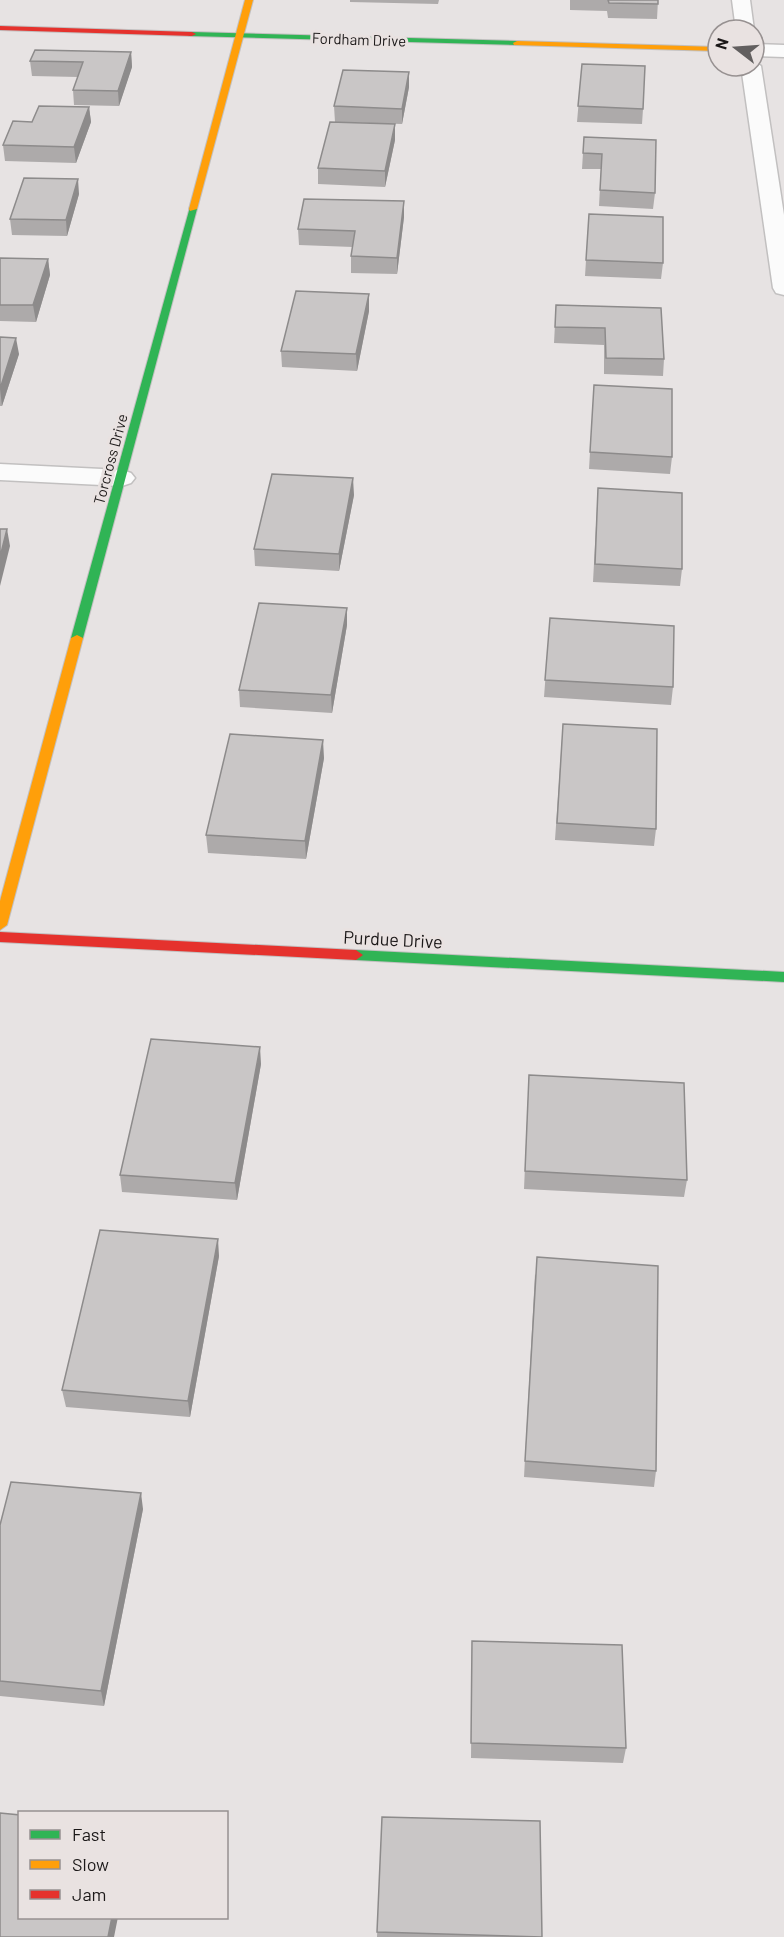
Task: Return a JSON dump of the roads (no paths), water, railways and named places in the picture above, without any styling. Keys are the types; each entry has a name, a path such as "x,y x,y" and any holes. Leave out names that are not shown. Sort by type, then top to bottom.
{"street":[{"name":"Torcross Drive","path":"0,925 249,0"},
{"path":"741,0 743,18"},
{"name":"Fordham Drive","path":"0,28 706,49"},
{"path":"766,50 784,51"},
{"path":"753,78 784,288"},
{"path":"0,472 122,478"},
{"name":"Purdue Drive","path":"0,937 784,977"}]}
